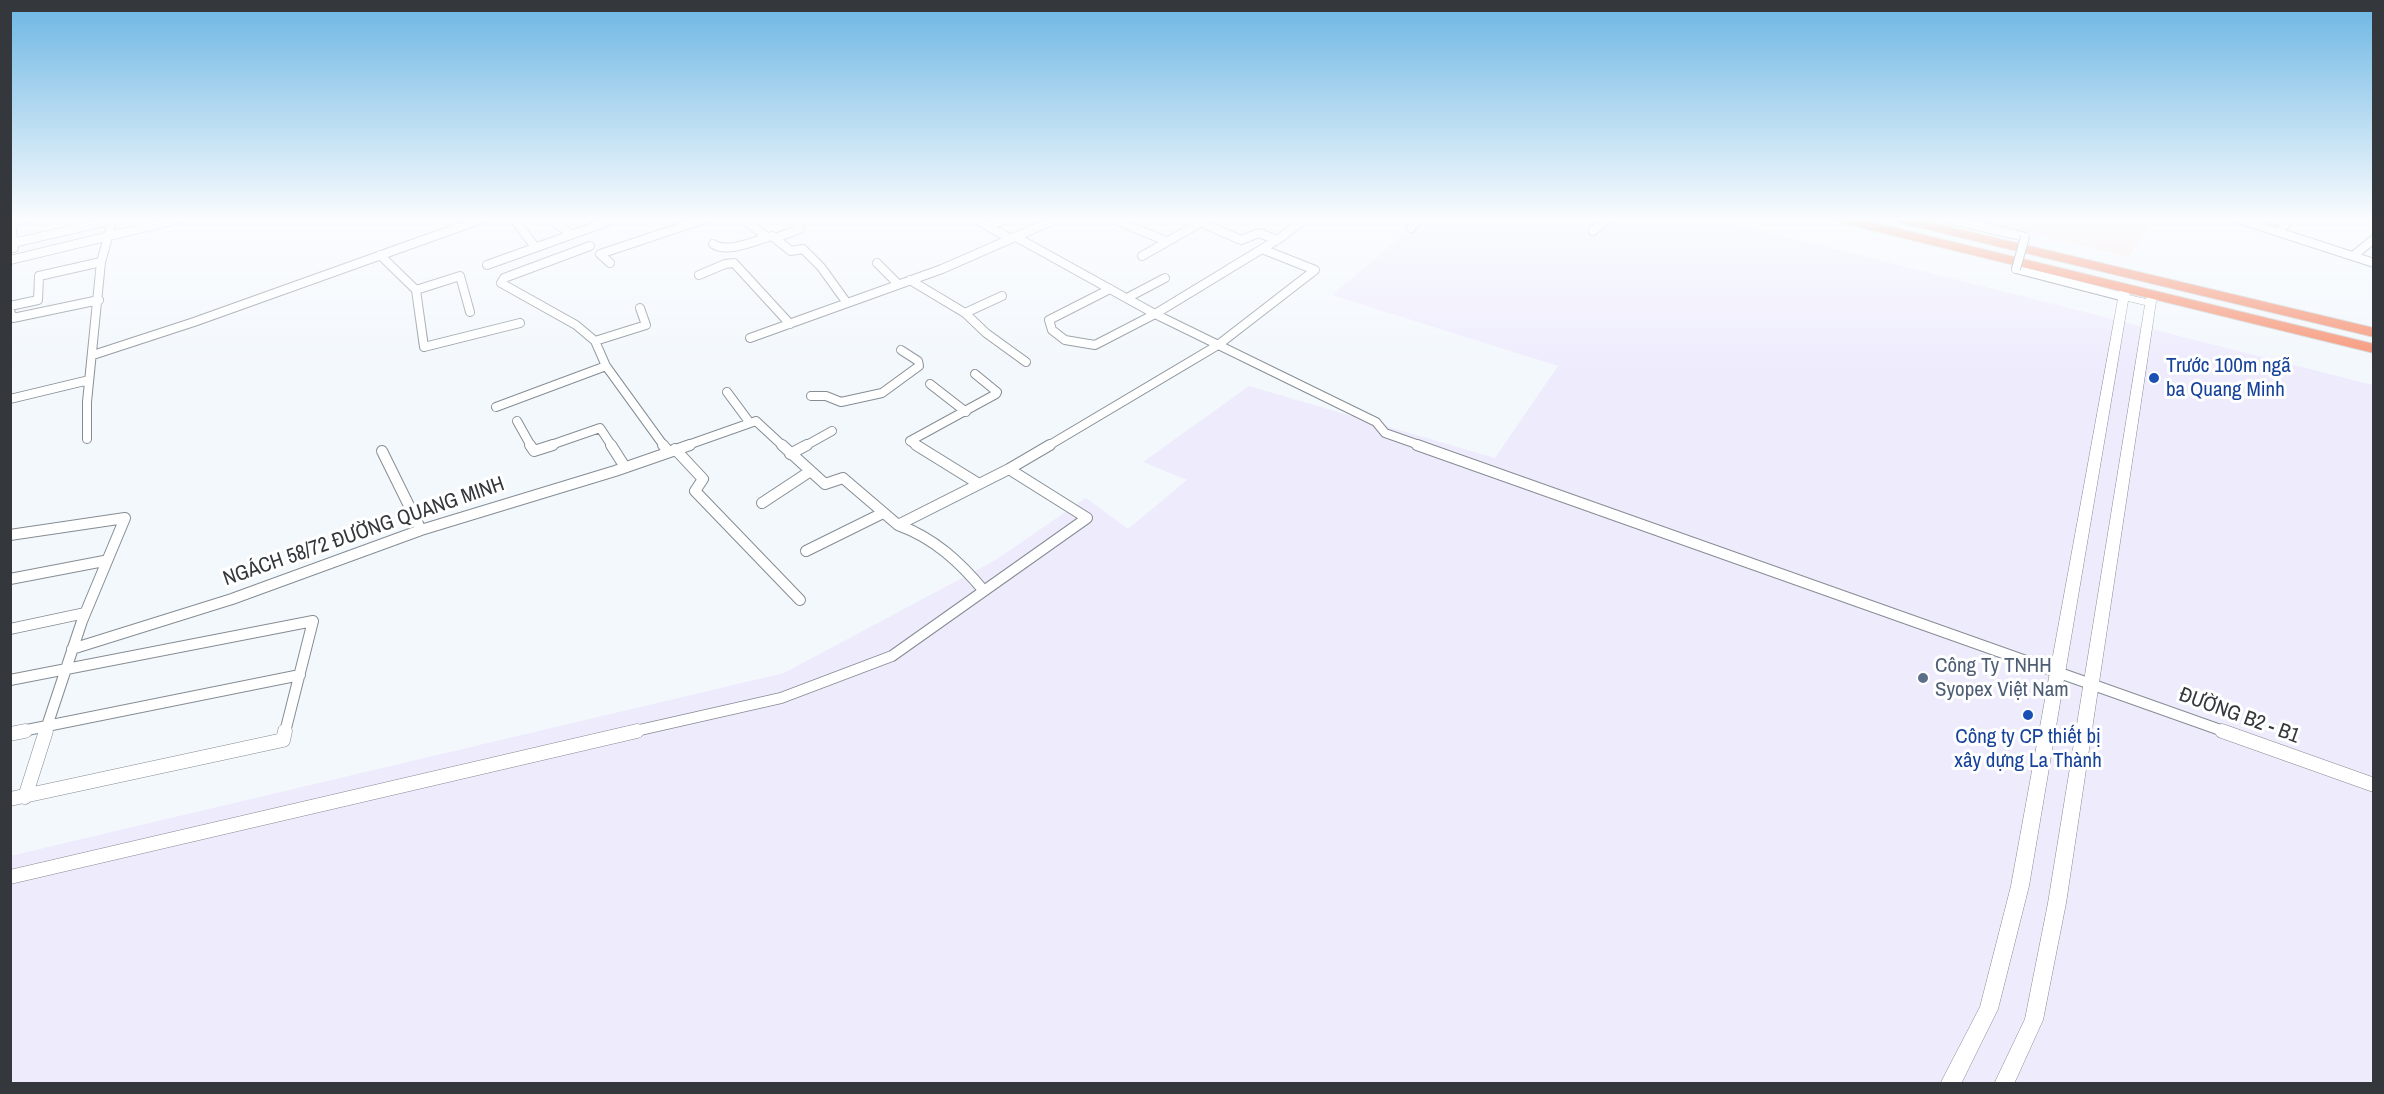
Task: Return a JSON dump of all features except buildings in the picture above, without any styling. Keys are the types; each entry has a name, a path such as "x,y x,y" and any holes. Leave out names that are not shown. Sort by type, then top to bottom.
{"highway":[{"path":"2058,270 2373,349"},
{"path":"2093,270 2125,286"},
{"path":"2152,293 2373,333"}],"street":[{"path":"10,306 38,300 39,276 65,270"},
{"path":"87,439 89,380 101,270"},
{"path":"93,355 194,322 338,270"},
{"path":"395,270 416,290 424,346 520,323"},
{"path":"529,270 501,281 576,325 595,341 606,366 671,450 703,479 695,491 801,600"},
{"path":"699,275 711,270"},
{"path":"740,270 790,324"},
{"path":"823,270 847,303"},
{"path":"884,270 898,284"},
{"path":"750,338 934,270"},
{"name":"ĐƯỜNG B2 - B1","path":"1074,270 1155,314 1376,422 1385,433 2373,785"},
{"path":"1110,289 1049,320 1053,330 1065,340 1095,345 1155,314 1227,270"},
{"path":"898,525 1009,469 1218,345 1315,270"},
{"path":"1950,1083 1989,1009 2020,886 2125,286 2023,270"},
{"path":"416,290 460,276 470,312"},
{"path":"1127,298 1165,278"},
{"path":"910,280 965,313 986,333 1026,362"},
{"path":"2004,1083 2034,1020 2058,903 2152,293"},
{"path":"965,313 1002,296"},
{"path":"10,311 13,318 99,300"},
{"path":"595,341 646,325 640,308"},
{"path":"811,396 822,395 841,402 882,393 919,366 918,361 901,350"},
{"path":"496,407 606,366"},
{"path":"975,374 997,392 996,394 910,441 979,484"},
{"path":"10,399 89,380"},
{"path":"930,384 966,412"},
{"path":"727,392 750,423 756,421 809,472 825,484 843,478 898,525 953,557 984,591"},
{"path":"517,421 534,450 600,429 625,467"},
{"name":"NGÁCH 58/72 ĐƯỜNG QUANG MINH","path":"72,649 232,599 422,530 625,467 750,423"},
{"path":"790,454 832,431"},
{"path":"382,451 422,530"},
{"path":"10,877 781,698 892,656 1087,518 1009,469"},
{"path":"762,503 809,472"},
{"path":"806,551 883,513"},
{"path":"10,535 125,518 104,561 72,649 25,797"},
{"path":"10,579 104,561"},
{"path":"10,629 85,613"},
{"path":"10,680 313,621 283,740 10,799"},
{"path":"10,734 300,675"}],"shaded area":[{"path":"1361,270 1919,270 2373,385 2373,1083 11,1083 10,856 784,673 994,561 1086,498 1128,529 1187,480 1143,462 1249,386 1495,458 1558,366 1332,295"}],"place":[{"name":"Trước 100m ngã ba Quang Minh","path":"2154,378"},
{"name":"Công Ty TNHH Syopex Việt Nam","path":"1923,678"},
{"name":"Công ty CP thiết bị xây dựng La Thành","path":"2028,715"}]}
